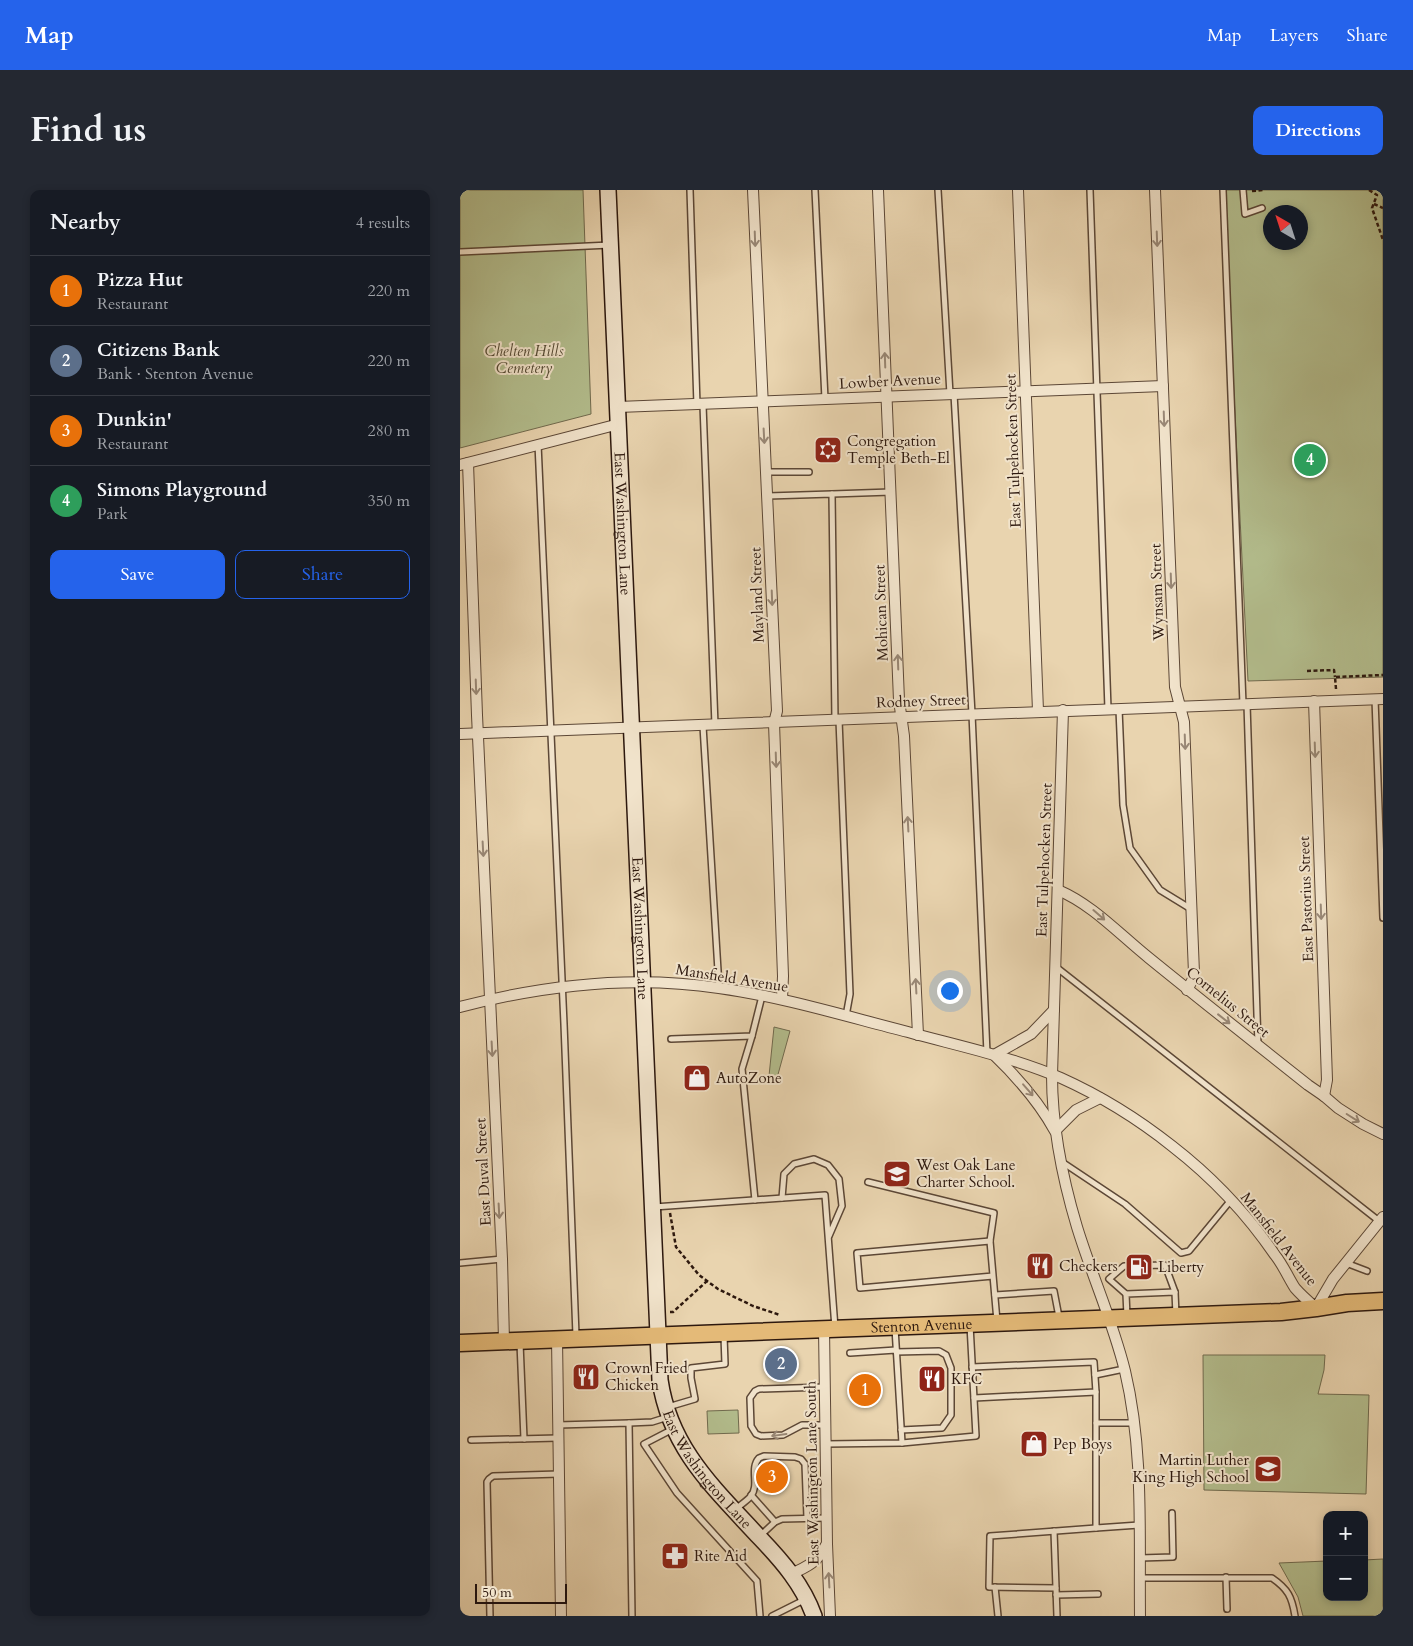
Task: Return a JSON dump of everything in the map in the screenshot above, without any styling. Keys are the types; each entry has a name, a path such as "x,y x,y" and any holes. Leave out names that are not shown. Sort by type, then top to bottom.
{"main road":[{"name":"East Washington Lane","path":"608,190 660,1380 669,1418 692,1461 791,1574 814,1616"},
{"name":"Stenton Avenue","path":"460,1343 1282,1312 1347,1303 1383,1302"}],"street":[{"name":"Mayland Street","path":"753,190 777,711 774,723 784,976 782,999"},
{"name":"Mohican Street","path":"878,190 899,700 904,736 918,1035"},
{"name":"East Tulpehocken Street","path":"1018,190 1038,711"},
{"name":"Wynsam Street","path":"1156,190 1176,688 1184,722 1192,909 1194,973 1187,990"},
{"name":"Lowber Avenue","path":"618,407 1163,386"},
{"path":"464,464 619,424"},
{"name":"East Duval Street","path":"464,464 502,1259 504,1341"},
{"name":"Rodney Street","path":"460,734 1379,699"},
{"name":"East Pastorius Street","path":"1314,701 1328,1080 1324,1096"},
{"name":"East Tulpehocken Street","path":"1063,710 1052,1075 1055,1131 1060,1161 1077,1228 1124,1369 1134,1423 1138,1463 1140,1616"},
{"name":"Cornelius Street","path":"1058,890 1077,899 1096,912 1121,936 1187,990 1338,1108 1383,1134"},
{"name":"Mansfield Avenue","path":"460,1008 490,1000 562,987 642,982 718,988 782,999 991,1054 1052,1075 1126,1113 1171,1145 1205,1174 1242,1211 1276,1256 1297,1290 1316,1308"},
{"path":"1054,1010 1031,1034 991,1054 1033,1096 1055,1131 1076,1110 1100,1098"},
{"path":"1316,1308 1333,1279 1381,1219"},
{"name":"East Washington Lane South","path":"829,1328 825,1387 830,1616"},
{"path":"557,1339 561,1616"},
{"path":"791,1574 815,1561 822,1554 827,1544"}],"lane":[{"path":"690,190 715,725"},
{"path":"815,190 825,399"},
{"path":"938,190 972,714 991,1054"},
{"path":"1090,190 1108,709"},
{"path":"1223,190 1258,1046"},
{"path":"1242,190 1244,214 1262,208"},
{"path":"460,252 610,246"},
{"path":"538,444 576,1338"},
{"path":"765,472 809,472"},
{"path":"768,496 891,492"},
{"path":"832,494 837,720 850,994 846,1016"},
{"path":"1379,699 1383,918"},
{"path":"1119,708 1123,804 1130,848 1160,890 1192,909"},
{"path":"703,726 718,988"},
{"path":"1055,967 1381,1219"},
{"path":"755,1200 742,1069 762,995"},
{"path":"671,1039 752,1036"},
{"path":"782,1198 784,1174 794,1164 814,1159 828,1165 839,1179 842,1206 828,1238"},
{"path":"1060,1161 1125,1204 1181,1253 1190,1251 1231,1200"},
{"path":"868,1182 994,1213 990,1241 997,1322"},
{"path":"651,1208 825,1195 828,1238 829,1328"},
{"path":"990,1241 857,1253 859,1279 860,1288 993,1276"},
{"path":"460,1263 502,1259"},
{"path":"1346,1263 1367,1271"},
{"path":"1095,1280 1109,1279 1124,1269 1158,1268 1166,1265 1175,1292 1176,1315"},
{"path":"1109,1279 1126,1291 1159,1290 1175,1292"},
{"path":"995,1295 1054,1291 1059,1320"},
{"path":"1126,1291 1127,1317"},
{"path":"826,1444 902,1443 976,1436 969,1323"},
{"path":"894,1326 902,1443"},
{"path":"724,1332 725,1364 691,1368 695,1399 669,1418 644,1444 677,1493 757,1581 760,1616"},
{"path":"520,1340 524,1439"},
{"path":"850,1353 939,1351 946,1354 950,1368 951,1416 942,1428 902,1430"},
{"path":"972,1367 1094,1362 1096,1392 1096,1528"},
{"path":"1095,1375 1124,1369"},
{"path":"825,1387 759,1389 750,1398 751,1426 756,1434 760,1436 783,1436 802,1425 826,1425"},
{"path":"974,1398 1096,1392"},
{"path":"558,1425 652,1422 669,1418"},
{"path":"629,1423 632,1616"},
{"path":"1096,1423 1134,1423"},
{"path":"471,1440 558,1438"},
{"path":"734,1510 751,1496 754,1489 754,1466 758,1458 764,1456 795,1456 802,1460 806,1468 807,1518"},
{"path":"490,1616 487,1482 493,1476 559,1474"},
{"path":"751,1496 775,1522"},
{"path":"1139,1558 1173,1557 1172,1514"},
{"path":"759,1537 775,1522 782,1519 827,1518"},
{"path":"1056,1588 989,1586 990,1536 1139,1525"},
{"path":"1054,1531 1057,1616"},
{"path":"1226,1577 1227,1609"},
{"path":"1140,1578 1272,1578 1284,1586 1292,1602 1295,1616"},
{"path":"995,1587 998,1616"},
{"path":"1056,1595 1098,1594"},
{"path":"772,1616 806,1599"}],"path":[{"path":"1369,190 1377,194 1372,208 1383,240"},
{"path":"1374,204 1383,208"},
{"path":"1307,671 1334,670 1336,700"},
{"path":"1335,677 1383,675"},
{"path":"669,1206 676,1247 699,1275 718,1289 753,1306 780,1315"},
{"path":"674,1312 707,1281"}],"green space":[{"name":"Chelten Hills Cemetery","path":"460,190 583,190 591,414 460,448"},
{"path":"1224,190 1383,190 1383,677 1248,681"},
{"path":"774,1027 790,1031 777,1078 769,1076"},
{"path":"1203,1355 1325,1355 1324,1370 1318,1394 1369,1395 1366,1494 1204,1490"},
{"path":"738,1410 739,1433 708,1434 707,1411"},
{"path":"1383,1559 1383,1616 1303,1616 1298,1597 1279,1563 1323,1561 1323,1601 1368,1601 1368,1560"}],"place":[{"name":"Congregation Temple Beth-El","path":"828,450"},
{"name":"Simons Playground","path":"1310,460"},
{"name":"AutoZone","path":"697,1078"},
{"name":"West Oak Lane Charter School.","path":"897,1174"},
{"name":"Checkers","path":"1040,1266"},
{"name":"Liberty","path":"1139,1267"},
{"name":"Citizens Bank","path":"781,1364"},
{"name":"Crown Fried Chicken","path":"586,1377"},
{"name":"KFC","path":"932,1379"},
{"name":"Pizza Hut","path":"865,1390"},
{"name":"Pep Boys","path":"1034,1444"},
{"name":"Martin Luther King High School","path":"1268,1469"},
{"name":"Dunkin'","path":"772,1477"},
{"name":"Rite Aid","path":"675,1556"}]}
